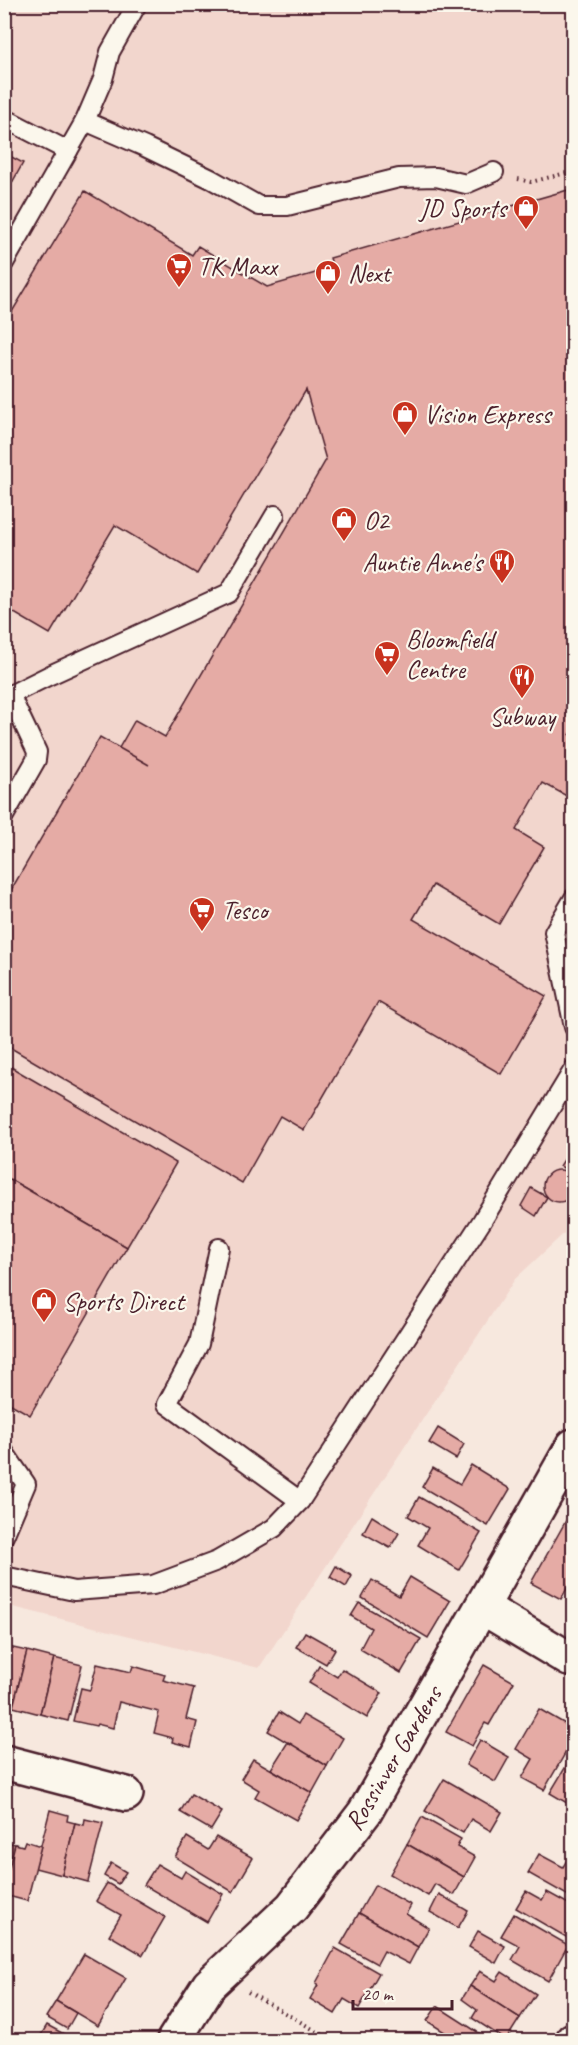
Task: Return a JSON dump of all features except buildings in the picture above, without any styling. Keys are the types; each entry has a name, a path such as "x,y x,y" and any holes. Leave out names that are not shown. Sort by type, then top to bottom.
{"street":[{"name":"Rossinver Gardens","path":"174,2040 209,1985 292,1907 365,1812 573,1446"},
{"path":"482,1607 569,1659"},
{"path":"4,1762 126,1794"}],"lane":[{"path":"4,263 85,122 103,80 110,52 137,4"},
{"path":"4,118 68,151"},
{"path":"85,122 145,147 211,179 259,206 287,206 399,178 436,177 466,184 494,172"},
{"path":"4,816 36,760 37,752 7,695 229,593 275,515"},
{"path":"573,898 554,932 573,1028"},
{"path":"4,1576 74,1591 153,1586 216,1561 274,1528 300,1502 482,1221 573,1069"},
{"path":"219,1248 199,1344 167,1404 300,1502"},
{"path":"4,1452 26,1484 4,1536"}],"path":[{"path":"494,172 531,182 573,171"},
{"path":"219,1976 332,2040"}],"shaded area":[{"path":"5,5 573,5 573,1225 515,1279 259,1668 5,1605"}],"place":[{"name":"JD Sports","path":"526,231"},
{"name":"TK Maxx","path":"179,289"},
{"name":"Next","path":"328,296"},
{"name":"Vision Express","path":"405,437"},
{"name":"O2","path":"344,543"},
{"name":"Auntie Anne's","path":"502,585"},
{"name":"Bloomfield Centre","path":"387,677"},
{"name":"Subway","path":"522,700"},
{"name":"Tesco","path":"202,933"},
{"name":"Sports Direct","path":"44,1324"}]}
